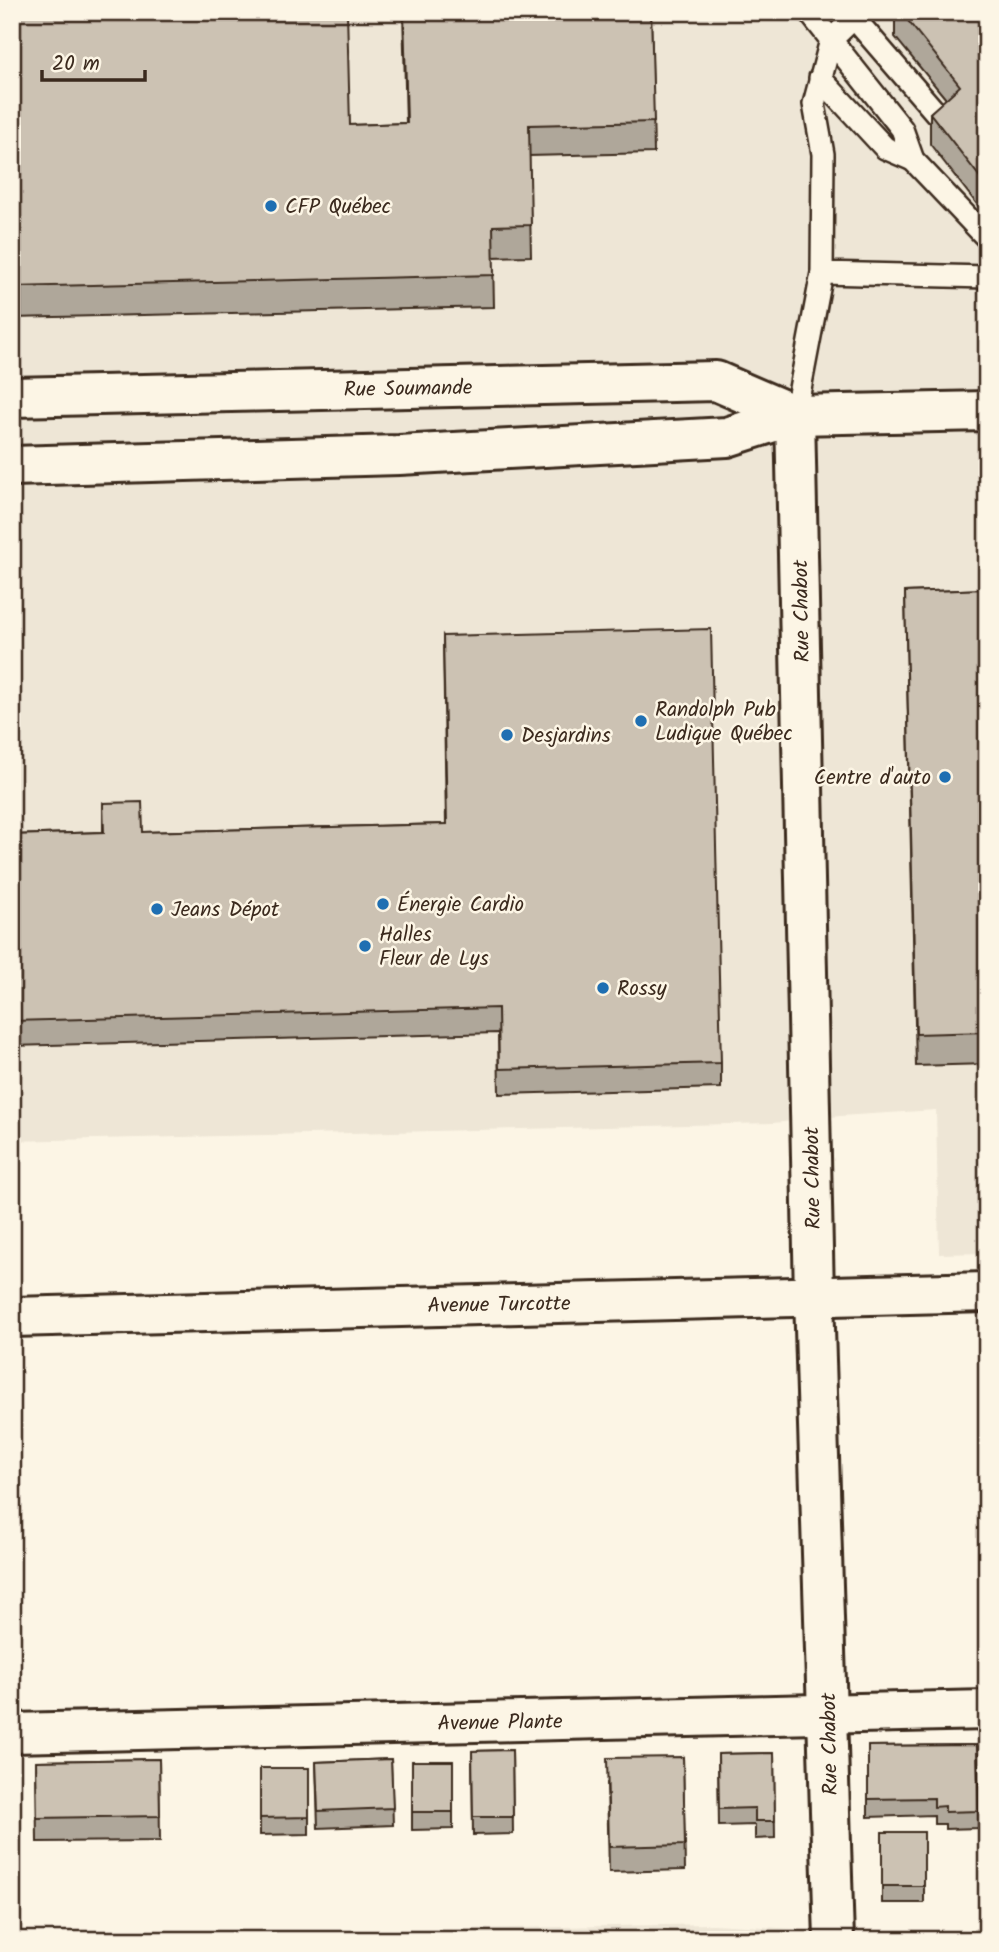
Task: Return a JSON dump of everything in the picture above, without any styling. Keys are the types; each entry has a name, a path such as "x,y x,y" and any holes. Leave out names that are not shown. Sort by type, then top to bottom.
{"street":[{"name":"Rue Soumande","path":"12,397 716,380 796,415"},
{"name":"Rue Soumande","path":"12,466 399,455 727,437 796,415 987,411"},
{"name":"Rue Chabot","path":"796,415 814,1296 834,1940"},
{"name":"Avenue Turcotte","path":"12,1317 987,1292"},
{"name":"Avenue Plante","path":"12,1733 987,1710"}],"lane":[{"path":"809,12 902,129 913,160"},
{"path":"796,415 822,273 822,155 814,104 831,40 857,15 936,113"},
{"path":"820,78 885,148 913,160 987,238"},
{"path":"822,273 987,277"}],"shaded area":[{"path":"12,12 987,12 987,1253 939,1254 936,1110 773,1123 12,1141"},
{"path":"713,1924 796,1929 796,1940 12,1940 12,1938"}],"building":[{"name":"CFP Québec","path":"12,12 347,12 350,125 407,123 404,12 651,12 654,122 529,125 531,225 493,226 494,275 12,287"},
{"path":"901,12 980,12 987,21 987,186 930,113 960,86"},
{"path":"980,12 987,12 987,21"},
{"path":"987,589 987,1032 916,1034 905,592"},
{"name":"Halles Fleur de Lys","path":"711,629 721,1063 499,1069 498,1008 12,1021 12,835 104,832 103,803 142,802 143,832 447,824 443,636"},
{"path":"977,1745 979,1811 945,1812 945,1806 934,1807 934,1798 868,1799 868,1746"},
{"path":"512,1750 513,1817 473,1817 472,1751"},
{"path":"774,1753 775,1821 755,1821 755,1808 719,1809 718,1754"},
{"path":"683,1757 685,1845 609,1847 607,1758"},
{"path":"159,1759 160,1816 37,1818 36,1761"},
{"path":"391,1759 393,1808 318,1811 316,1762"},
{"path":"412,1761 453,1761 453,1812 412,1812"},
{"path":"260,1768 309,1768 309,1817 260,1818"},
{"path":"882,1832 924,1832 924,1886 882,1886"}],"place":[{"name":"CFP Québec","path":"271,206"},
{"name":"Randolph Pub Ludique Québec","path":"641,721"},
{"name":"Desjardins","path":"507,735"},
{"name":"Centre d'auto","path":"945,777"},
{"name":"Énergie Cardio","path":"383,904"},
{"name":"Jeans Dépot","path":"157,909"},
{"name":"Halles Fleur de Lys","path":"365,946"},
{"name":"Rossy","path":"603,988"}]}
